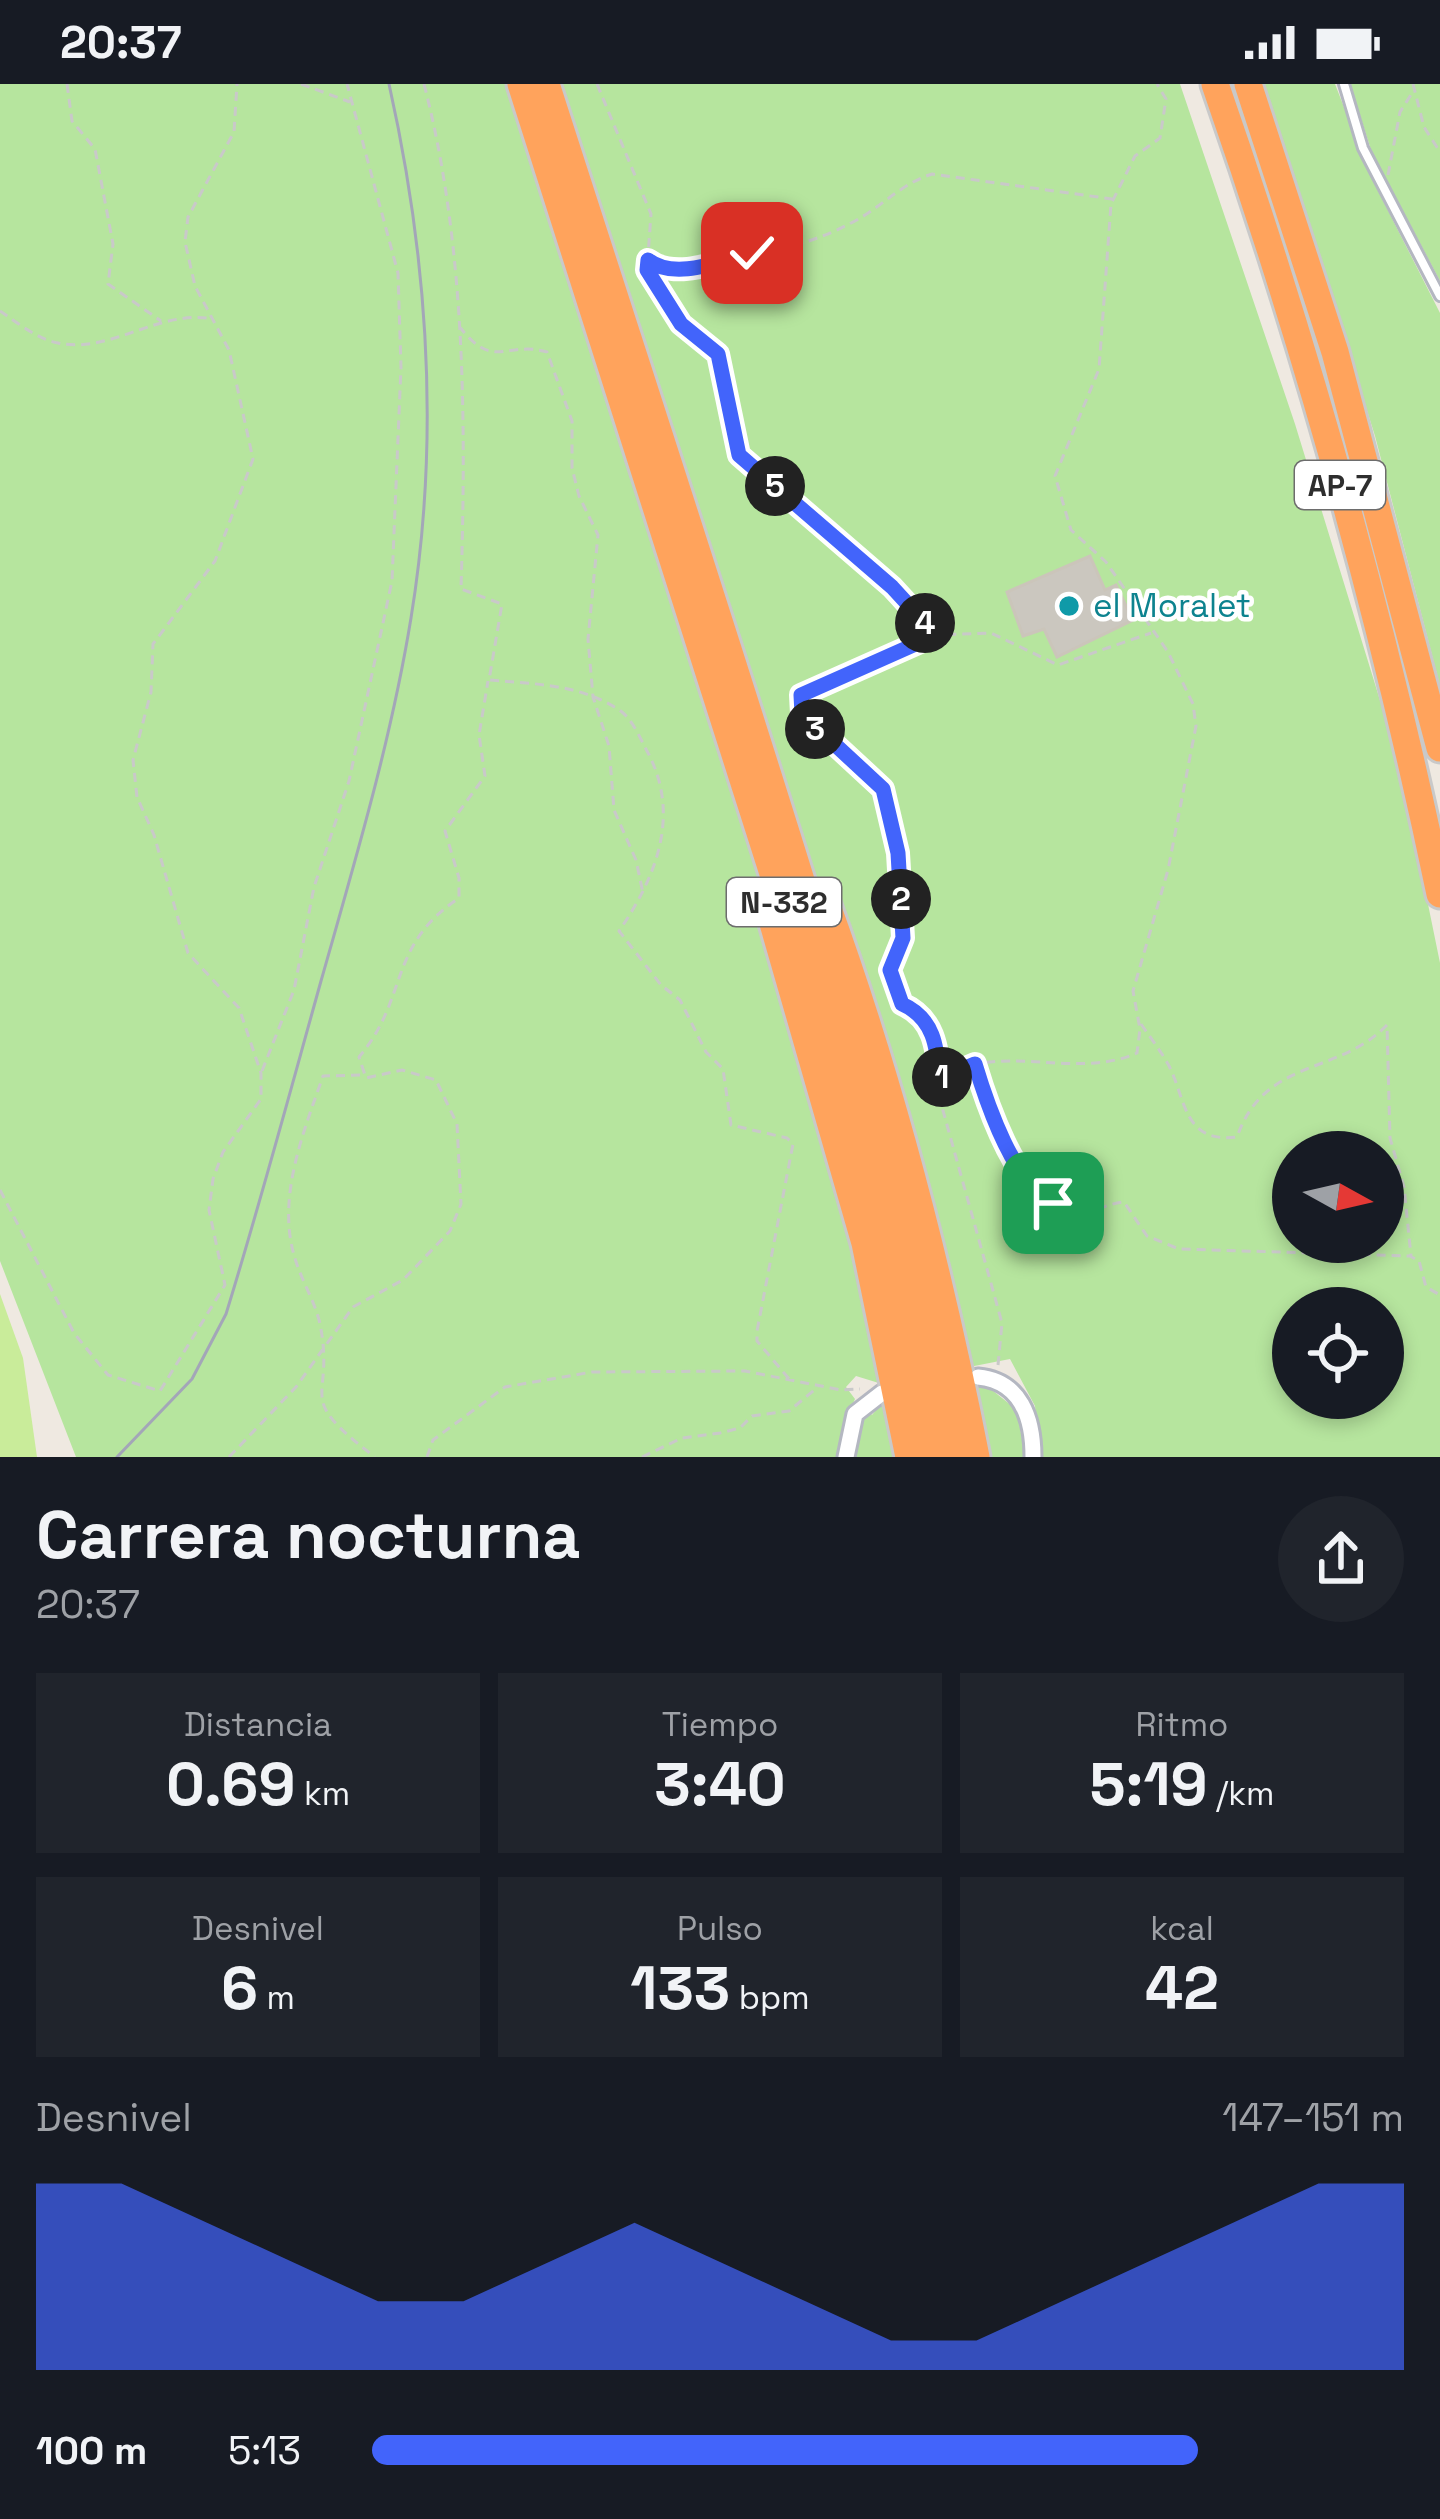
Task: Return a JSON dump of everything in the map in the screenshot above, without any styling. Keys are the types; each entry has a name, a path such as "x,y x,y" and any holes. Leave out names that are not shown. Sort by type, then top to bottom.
{"highway":[{"name":"N-332","path":"520,84 589,258 619,352 690,611 855,1134 895,1280 929,1457"},
{"name":"N-332","path":"547,84 589,258"},
{"name":"AP-7","path":"1215,84 1316,399 1404,732 1440,894"},
{"name":"AP-7","path":"1248,84 1335,352 1440,748"},
{"name":"N-332","path":"619,352 857,990 941,1286 976,1457"},
{"path":"690,611 779,954 865,1244 909,1457"},
{"name":"N-332","path":"735,668 916,1269 952,1457"}],"street":[{"path":"986,1377 1020,1397 1030,1421 1034,1457"},
{"path":"846,1457 855,1414 876,1396"}],"lane":[{"path":"1344,84 1382,188 1440,296"}],"path":[{"path":"67,84 72,121 95,149 112,244 108,284 161,321"},
{"path":"0,1190 74,1333 108,1375 160,1391 225,1285 209,1210 213,1179 223,1152 261,1099 261,1072 239,1008 188,953 154,835 137,797 133,760 151,692 153,644 215,561 253,459 229,350 208,319 185,242 188,217 234,132 237,84"},
{"path":"301,84 351,102"},
{"path":"261,1072 294,990 314,887 349,781 392,581 401,367 398,273 347,84"},
{"path":"362,1075 359,1057 384,1024 409,946 432,916 459,898 459,878 445,831 485,776 479,735 502,604 461,589 463,371 424,84"},
{"path":"597,84 647,199 652,283 681,324 718,354 739,455 892,587 936,635"},
{"path":"940,1079 975,1064 1097,1065 1137,1053 1140,1029 1132,991 1168,871 1196,726 1186,685 1153,632 1106,562 1071,530 1055,476 1099,370 1113,200 1135,156 1160,138 1166,99 1157,84"},
{"path":"1382,188 1400,112 1414,87"},
{"path":"1414,87 1424,128 1440,152"},
{"path":"648,260 662,271 676,270 818,239 854,222 911,181 932,174 1113,200"},
{"path":"0,311 59,344 83,344 183,315 208,319"},
{"path":"458,325 484,352 503,355 530,347 547,352 562,386 572,421 572,468 598,535 588,639 593,697 609,746 614,810 636,860 644,895"},
{"path":"986,1377 1003,1350 1002,1323 943,1109 936,1042 920,1012 902,1004 890,970 903,938 898,853 883,789 802,714 801,695 936,635 991,633 1058,665 1153,632"},
{"path":"489,680 568,688 626,714 658,771 665,836 644,895 619,931 661,985 680,1000 706,1052 723,1069 731,1125 788,1138 793,1144 757,1330 757,1341 790,1380"},
{"path":"1142,1024 1169,1066 1181,1110 1201,1130 1226,1138 1238,1137 1256,1099 1274,1084 1354,1051 1387,1024 1390,1138 1404,1187 1411,1256"},
{"path":"975,1064 1004,1149 1036,1193 1068,1213 1124,1202 1147,1236 1179,1249 1410,1256 1419,1261 1426,1287 1440,1295"},
{"path":"229,1457 283,1402 320,1352 353,1307 420,1266 450,1231 461,1204 457,1124 436,1080 403,1070 377,1078 323,1076 297,1151 292,1250 320,1324 320,1352 318,1395 329,1421 375,1457"},
{"path":"427,1457 433,1440 506,1387 592,1372 745,1370 820,1386 861,1389 876,1396"},
{"path":"642,1457 682,1438 740,1428 752,1416 789,1411 820,1386"}],"green space":[{"path":"0,84 1180,84 1295,424 1399,762 1440,963 1440,1457 1039,1457 1035,1406 1010,1359 882,1384 856,1376 846,1387 855,1399 841,1431 840,1457 76,1457 0,1261"},
{"path":"1264,84 1335,84 1372,179 1440,313 1440,686 1375,436"},
{"path":"1350,84 1440,84 1440,281 1372,153"},
{"path":"0,1294 23,1358 37,1457 0,1457"},
{"path":"970,1382 992,1390 1017,1410 1025,1457 983,1457"},
{"path":"885,1399 903,1457 852,1457 861,1416 868,1410 872,1415"}],"building":[{"name":"el Moralet","path":"1090,556 1105,590 1116,585 1133,620 1057,657 1044,629 1023,636 1007,592"}],"tram line":[{"path":"117,1457 192,1379 226,1314 359,846 403,664 425,484 426,350 413,216 389,84"}],"place":[{"name":"el Moralet","path":"1069,606"}],"route":[{"path":"752,253 662,271 648,260 647,270 681,324 718,354 739,455 892,587 936,635 801,695 802,714 883,789 898,853 903,938 890,970 902,1004 920,1012 936,1042 940,1079 963,1065 975,1064 1004,1149 1027,1173 1036,1193 1053,1203"}]}
